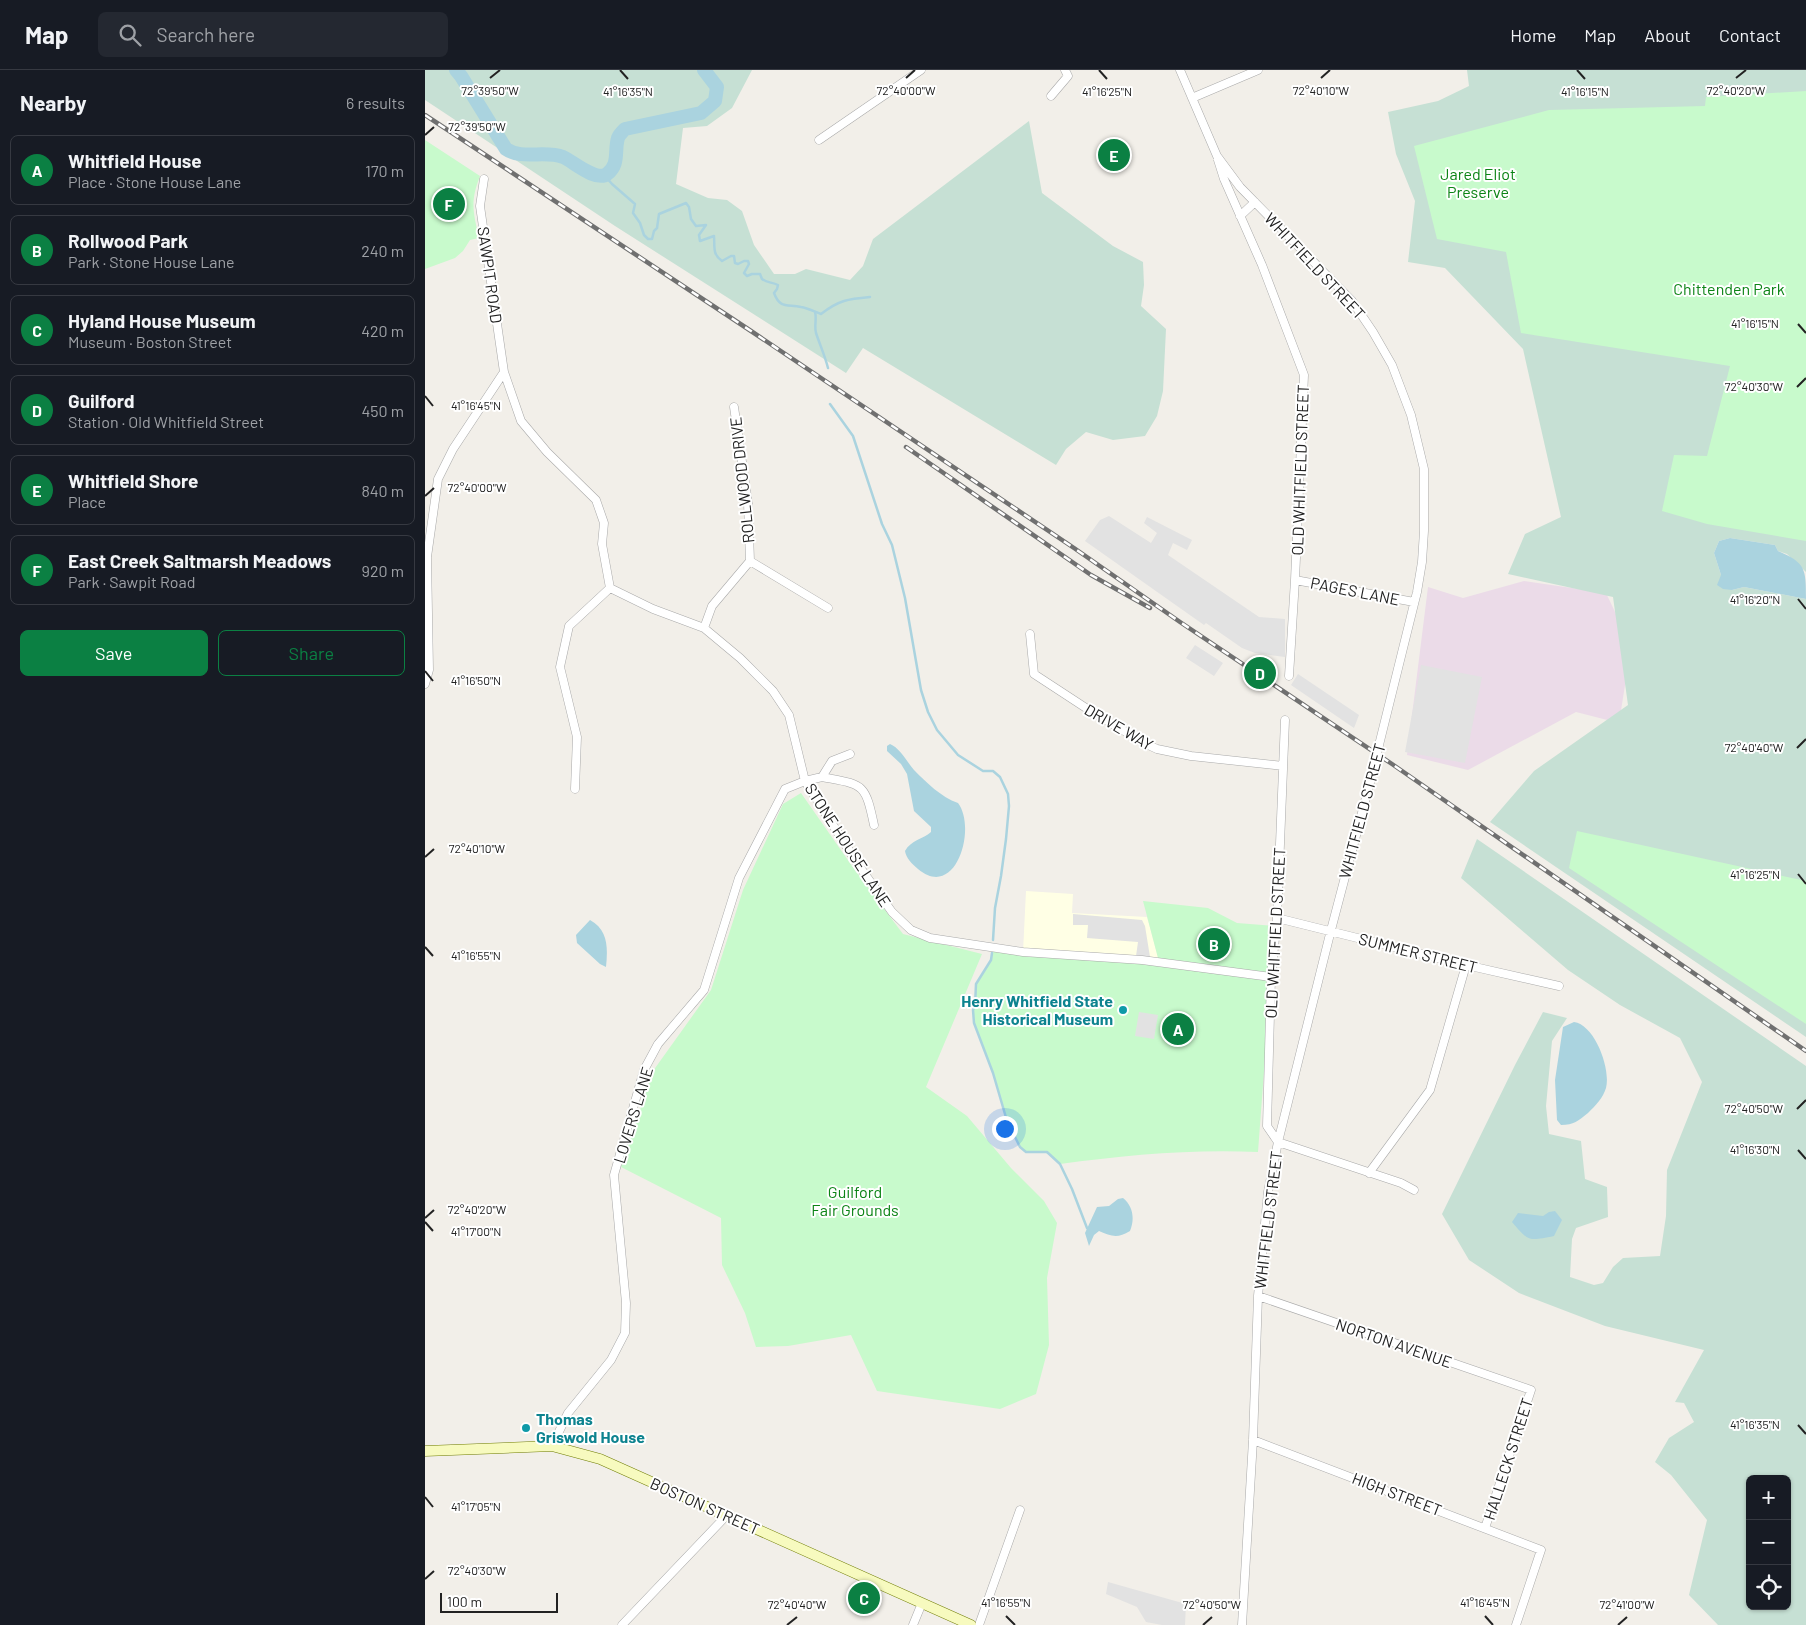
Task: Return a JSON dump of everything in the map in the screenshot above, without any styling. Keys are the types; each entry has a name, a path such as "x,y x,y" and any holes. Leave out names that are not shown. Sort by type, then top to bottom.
{"main road":[{"name":"BOSTON STREET","path":"425,1451 463,1448 553,1446 601,1459 971,1625"}],"street":[{"path":"819,140 921,70"},
{"path":"1051,96 1068,76 1065,70"},
{"name":"WHITFIELD STREET","path":"1181,70 1217,156 1240,187 1351,301 1383,348 1392,365 1411,415 1424,470 1422,562 1414,602 1373,771 1278,1142 1268,1192 1258,1296 1253,1440 1242,1625"},
{"path":"1192,98 1258,70"},
{"name":"OLD WHITFIELD STREET","path":"1217,156 1224,179 1262,265 1304,375 1289,676"},
{"name":"SAWPIT ROAD","path":"484,179 480,206 504,372"},
{"path":"1240,216 1255,202"},
{"path":"504,372 521,421 547,452 596,500 604,523 602,544 611,588 569,626 560,667 577,737 575,789"},
{"path":"425,684 429,670 427,557 438,479 453,449 504,372"},
{"name":"ROLLWOOD DRIVE","path":"704,628 712,606 750,561 747,503 734,407"},
{"path":"750,561 828,608"},
{"name":"PAGES LANE","path":"1295,580 1414,602"},
{"name":"STONE HOUSE LANE","path":"611,588 653,609 704,628 740,658 766,684 789,715 805,780 857,864 892,912 911,930 931,938 1023,952 1142,960 1271,977"},
{"name":"DRIVE WAY","path":"1030,634 1034,674 1146,744 1157,749 1191,756 1283,766"},
{"name":"OLD WHITFIELD STREET","path":"1278,1142 1267,1126 1267,1117 1271,977 1277,918 1285,720"},
{"path":"850,754 832,761 822,776 849,782 864,791 869,802 873,825"},
{"name":"LOVERS LANE","path":"553,1446 568,1413 611,1360 625,1333 626,1303 614,1175 644,1070 658,1044 704,990 739,878 785,789 805,780 822,776"},
{"name":"SUMMER STREET","path":"1277,918 1559,986"},
{"path":"1369,1174 1430,1090 1466,965"},
{"path":"1278,1142 1414,1190"},
{"name":"NORTON AVENUE","path":"1258,1296 1531,1390"},
{"name":"HALLECK STREET","path":"1485,1528 1531,1390"},
{"name":"HIGH STREET","path":"1253,1440 1541,1550 1516,1625"},
{"path":"979,1625 1020,1510"},
{"path":"622,1625 727,1515"},
{"path":"913,1625 922,1603"}],"shaded area":[{"path":"1109,516 1151,543 1157,533 1144,523 1147,517 1192,540 1187,550 1173,543 1168,555 1259,617 1285,619 1285,657 1255,653 1242,648 1206,623 1204,625 1085,541 1100,520"},
{"path":"1524,581 1606,593 1616,614 1629,660 1619,723 1576,712 1468,770 1407,755 1428,587 1463,598"},
{"path":"1195,645 1223,663 1214,676 1186,658"},
{"path":"1421,665 1482,677 1465,763 1405,752"},
{"path":"1298,674 1359,715 1354,728 1291,685"},
{"path":"1026,891 1073,894 1072,913 1147,917 1160,963 1023,952"},
{"path":"1073,914 1142,920 1145,926 1150,957 1136,956 1138,942 1087,938 1088,925 1073,925"},
{"path":"1139,1012 1158,1015 1154,1039 1135,1036"},
{"path":"1108,1582 1186,1604 1185,1625 1162,1625 1146,1622 1137,1607 1106,1594"}],"green space":[{"path":"425,70 752,70 732,108 707,126 683,128 676,184 708,198 727,200 742,211 754,245 774,274 795,274 806,269 850,280 863,266 873,239 1029,121 1042,193 1113,246 1143,262 1144,285 1141,306 1166,329 1163,391 1157,416 1145,436 1113,440 1086,432 1066,449 1056,465 863,348 846,373 615,226 425,100"},
{"name":"Jared Eliot Preserve","path":"1467,70 1806,70 1806,572 1787,554 1778,551 1775,545 1730,538 1719,541 1714,553 1721,575 1732,590 1744,587 1806,599 1806,1037 1490,822 1534,771 1628,705 1613,597 1508,574 1525,534 1561,517 1523,349 1445,268 1408,262 1415,201 1396,154 1388,112 1438,101 1469,86"},
{"name":"Chittenden Park","path":"1806,91 1806,541 1707,524 1662,511 1674,455 1707,456 1730,366 1521,333 1506,252 1437,239 1414,146 1549,110 1705,106 1706,97"},
{"path":"425,140 480,176 473,207 479,238 470,240 463,251 455,258 425,269"},
{"name":"Guilford Fair Grounds","path":"801,793 903,934 982,954 926,1087 967,1116 1011,1168 1044,1201 1057,1223 1047,1278 1049,1345 1036,1394 1000,1409 877,1391 851,1335 788,1346 756,1347 745,1313 722,1265 721,1218 621,1167 653,1071 711,990 743,890 783,804"},
{"path":"1577,831 1806,881 1806,1024 1569,868"},
{"path":"1477,839 1806,1066 1806,1625 1718,1625 1689,1595 1707,1520 1671,1475 1655,1462 1669,1438 1694,1422 1684,1403 1675,1402 1704,1350 1605,1326 1519,1293 1469,1260 1442,1214 1543,1012 1567,1018 1552,1041 1546,1106 1549,1134 1581,1141 1585,1179 1607,1187 1608,1217 1576,1228 1572,1239 1570,1277 1594,1285 1603,1283 1613,1267 1623,1258 1660,1256 1666,1216 1667,1170 1702,1082 1680,1038 1620,1005 1568,970 1461,878"},
{"path":"1143,901 1208,908 1237,923 1276,926 1258,1152 1209,1151 1159,1154 1060,1164 1045,1153 1037,1151 1026,1152 1020,1147 1007,1121 993,1073 974,1023 973,1010 975,1006 976,984 991,960 992,947 1159,962"}],"water":[{"path":"1730,538 1775,545 1778,551 1794,559 1805,574 1806,599 1744,587 1732,590 1723,589 1717,585 1721,575 1714,553 1719,541"},
{"path":"890,744 900,752 929,785 958,803 963,814 965,828 964,843 952,869 943,876 931,876 918,869 906,854 905,851 910,844 931,832 931,827 914,811 907,774 901,764 887,751 887,746"},
{"path":"590,920 596,924 603,934 607,946 606,967 600,964 577,943 576,935"},
{"path":"1574,1022 1582,1025 1589,1031 1600,1049 1606,1070 1606,1088 1601,1098 1588,1113 1576,1122 1561,1125 1557,1120 1555,1080 1563,1027"},
{"path":"1123,1198 1129,1205 1132,1213 1130,1231 1114,1236 1099,1231 1094,1235 1089,1246 1085,1233 1097,1207 1109,1206 1118,1199"},
{"path":"1555,1211 1562,1220 1554,1236 1539,1239 1526,1237 1512,1222 1518,1213 1543,1216"}],"waterway":[{"path":"456,70 506,149 526,155 556,155 591,173 602,176 607,174 614,166 618,138 625,129 701,113 715,101 717,87 704,70"},
{"path":"605,176 635,204 633,213 648,239 652,239 657,228 659,214 686,203 689,207 691,219 696,226 706,225 699,235 700,241 714,236 715,253 722,261 731,256 734,256 735,263 738,264 748,261 749,264 744,273 747,276 760,274 762,279 778,285 774,293 781,304 804,308 821,314 844,301 870,297"},
{"path":"815,312 816,333 828,368"},
{"path":"830,404 853,436 882,524 892,545 905,598 921,690 928,712 937,730 958,755 983,771 993,771 1000,777 1008,794 1009,806 1006,839 995,908 993,940"},
{"path":"992,953 991,960 976,984 975,1006 973,1010 974,1023 993,1073 1007,1121 1020,1147 1026,1152 1047,1152 1060,1164 1087,1228"}],"railway":[{"path":"425,115 1074,548 1180,622 1392,764 1806,1051"},
{"path":"906,447 1091,575 1150,608"}],"place":[{"name":"Whitfield Shore","path":"1114,155"},
{"name":"East Creek Saltmarsh Meadows","path":"449,204"},
{"name":"Guilford","path":"1260,673"},
{"name":"Rollwood Park","path":"1214,944"},
{"name":"Henry Whitfield State Historical Museum","path":"1123,1010"},
{"name":"Whitfield House","path":"1178,1029"},
{"name":"Thomas Griswold House","path":"526,1428"},
{"name":"Hyland House Museum","path":"864,1598"}]}
